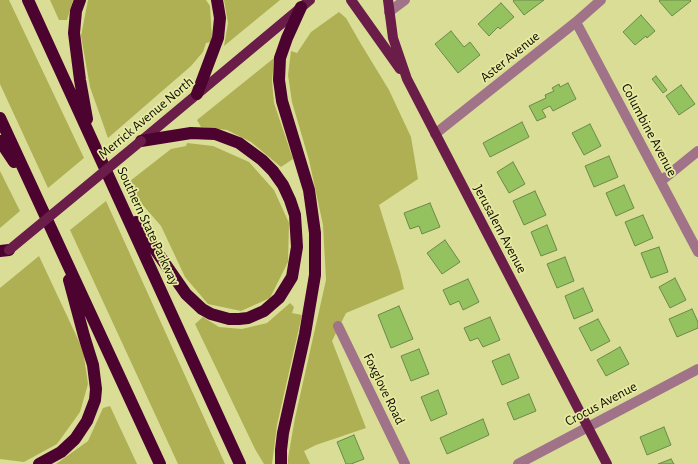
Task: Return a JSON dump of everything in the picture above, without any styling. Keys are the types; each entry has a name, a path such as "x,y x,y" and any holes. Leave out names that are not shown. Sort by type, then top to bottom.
{"highway":[{"name":"Southern State Parkway","path":"28,0 240,464"},
{"path":"80,0 76,11 74,33 80,80 90,136"},
{"path":"197,94 218,38 220,18 217,0"},
{"path":"281,464 283,433 306,327 315,275 315,233 309,190 282,101 279,80 280,58 287,38 306,3"},
{"path":"0,118 160,464"},
{"path":"119,198 186,294 194,303 211,314 229,319 255,315 268,308 279,298 292,277 297,247 295,215 282,184 273,171 262,160 239,143 215,134 191,133 141,141"},
{"path":"0,141 33,191"},
{"path":"39,464 61,452 75,439 92,411 96,389 93,365 62,250"}],"main road":[{"path":"351,0 407,79"},
{"name":"Jerusalem Avenue","path":"388,0 395,44 407,79 607,464"},
{"name":"Merrick Avenue North","path":"3,253 141,141 306,3"}],"street":[{"path":"389,12 405,0"},
{"name":"Aster Avenue","path":"435,134 576,22 601,0"},
{"name":"Columbine Avenue","path":"576,22 698,252"},
{"path":"661,181 698,151"},
{"name":"Foxglove Road","path":"338,326 405,464"},
{"name":"Crocus Avenue","path":"518,464 698,369"}],"shaded area":[{"path":"0,0 9,0 84,158 48,188 0,84"},
{"path":"50,0 73,0 67,20 59,20"},
{"path":"88,0 206,0 210,6 211,42 206,43 203,52 191,66 108,138 90,87 81,36"},
{"path":"224,0 280,0 224,46 228,23"},
{"path":"339,12 346,18 389,90 411,137 418,179 379,205 404,289 346,313 332,341 366,428 316,445 304,451 310,464 288,464 295,418 326,280 323,225 309,160 292,102 288,75 291,51 297,53 311,32"},
{"path":"274,58 272,81 274,103 293,159 281,167 251,142 227,130 201,127 197,120"},
{"path":"187,143 213,146 249,162 274,190 289,223 288,262 270,298 241,311 208,304 185,277 161,226 141,203 130,181 171,149 186,146"},
{"path":"0,171 20,211 0,228"},
{"path":"106,201 225,464 178,464 70,230"},
{"path":"39,256 83,350 88,384 80,412 57,444 24,462 0,459 0,288"},
{"path":"290,303 294,307 292,313 302,315 277,425 272,464 264,464 255,449 195,324 203,317 219,327 242,329 267,323"},
{"path":"110,406 137,464 56,464 88,441 103,408"}],"building":[{"path":"544,0 524,15 513,1"},
{"path":"659,1 691,1 672,16"},
{"path":"501,3 514,17 500,29 498,27 489,36 478,24"},
{"path":"641,15 655,31 635,45 623,32"},
{"path":"451,31 464,47 470,42 480,55 458,73 435,44"},
{"path":"656,76 667,90 663,93 652,79"},
{"path":"568,83 576,99 553,111 550,106 542,110 546,117 537,121 529,106 546,98 545,95 554,91 552,88 559,84 560,87"},
{"path":"681,85 695,104 679,115 666,96"},
{"path":"522,122 529,137 490,157 483,143"},
{"path":"590,124 601,146 584,155 572,133"},
{"path":"609,156 618,177 594,187 585,166"},
{"path":"513,162 525,184 509,193 497,172"},
{"path":"624,185 634,208 616,216 606,193"},
{"path":"535,191 546,215 524,225 513,201"},
{"path":"430,203 440,227 422,234 419,226 410,229 404,213"},
{"path":"643,215 653,238 635,246 625,222"},
{"path":"547,225 557,250 541,256 531,232"},
{"path":"445,240 460,262 442,274 427,253"},
{"path":"659,247 668,272 651,278 641,253"},
{"path":"565,257 574,281 557,288 547,264"},
{"path":"675,278 686,300 670,308 659,287"},
{"path":"468,279 479,302 463,310 459,301 450,305 443,290"},
{"path":"583,288 593,311 574,319 565,296"},
{"path":"399,306 413,339 391,348 378,315"},
{"path":"692,309 698,322 698,328 677,337 669,319"},
{"path":"490,317 500,340 483,347 478,338 470,341 464,328"},
{"path":"598,319 610,341 591,351 579,328"},
{"path":"620,347 629,364 606,376 597,360"},
{"path":"419,349 429,374 411,381 401,356"},
{"path":"509,354 519,378 502,385 492,361"},
{"path":"438,390 447,414 431,421 421,397"},
{"path":"529,394 536,411 514,420 507,403"},
{"path":"483,419 489,435 447,454 440,438"},
{"path":"664,427 671,445 647,455 640,437"},
{"path":"354,435 364,459 351,464 346,464 337,442"},
{"path":"671,459 674,464 658,464"}]}
